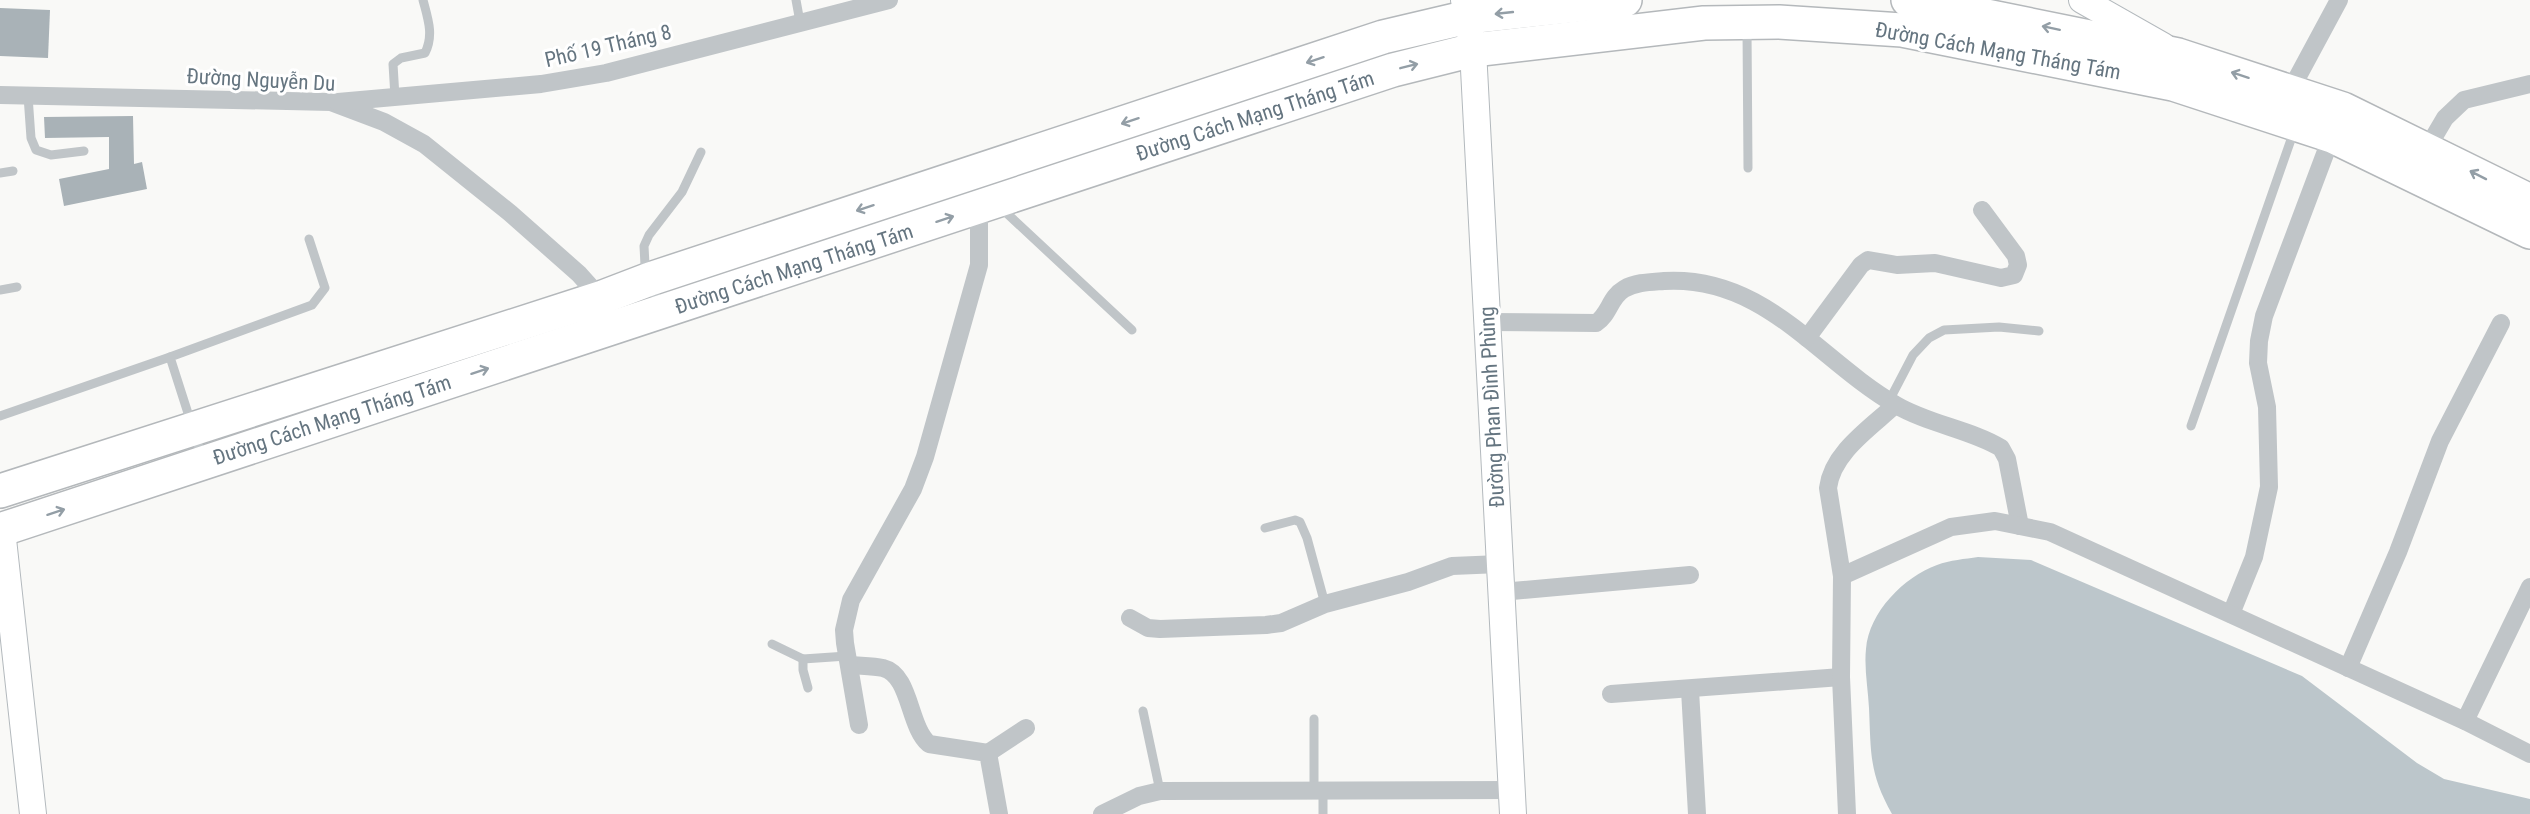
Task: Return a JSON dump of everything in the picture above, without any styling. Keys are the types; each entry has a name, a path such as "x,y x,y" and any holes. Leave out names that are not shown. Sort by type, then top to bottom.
{"highway":[{"name":"Đường Cách Mạng Tháng Tám","path":"1,530 203,463 609,312 650,279 1466,9 1625,0"},
{"name":"Đường Cách Mạng Tháng Tám","path":"1908,0 1977,18 2296,124 2337,122"},
{"name":"Đường Cách Mạng Tháng Tám","path":"0,491 192,430 609,312 662,313 1393,70 1473,50 1704,23 1902,30 1977,18 2178,55 2290,92 2337,122 2420,161 2530,201"},
{"name":"Đường Cách Mạng Tháng Tám","path":"2420,161 2530,232"}],"street":[{"name":"Phố 19 Tháng 8","path":"331,102 541,84 606,73 889,0"},
{"path":"2082,0 2178,55"},
{"path":"2290,92 2339,0"},
{"name":"Đường Phan Đình Phùng","path":"1466,9 1473,50 1513,802"},
{"path":"2420,161 2445,118 2464,100 2530,84"},
{"name":"Đường Nguyễn Du","path":"0,95 331,102 384,122 424,144 510,213 609,312"},
{"path":"2230,614 2254,557 2269,487 2267,407 2258,363 2264,316 2337,122"},
{"path":"859,725 844,630 851,600 913,489 952,365 979,265 987,205"},
{"path":"1806,338 1861,265 1868,260 1897,265 1935,263 2001,278 2014,275 2018,265 2016,256 1982,210"},
{"path":"1488,322 1596,323 1604,315 1616,295 1624,288 1641,283 1680,280 1710,284 1735,292 1762,306 1892,403 2001,448 2007,459 2020,526"},
{"path":"2348,668 2398,552 2440,441 2501,323"},
{"path":"1847,814 1841,677 1842,576 1828,488 1829,478 1835,464 1892,403"},
{"path":"1842,576 1951,527 1995,521 2050,532 2465,721 2530,754"},
{"path":"1,530 33,814"},
{"path":"1130,618 1148,628 1160,629 1281,623 1325,604 1408,582 1452,566 1500,564"},
{"path":"1501,592 1690,575"},
{"path":"2465,721 2530,587"},
{"path":"849,660 885,668 897,676 915,722 923,739 929,744 988,753 1026,728"},
{"path":"1611,694 1690,690 1841,677"},
{"path":"1690,690 1697,814"},
{"path":"988,753 999,814"},
{"path":"1102,814 1139,796 1160,790 1319,792 1513,802"}],"lane":[{"path":"395,97 393,64 401,58 425,53 429,44 431,31 423,0"},
{"path":"796,0 800,22"},
{"path":"1747,23 1748,168"},
{"path":"28,96 31,138 36,150 51,155 84,152"},
{"path":"2191,426 2296,124"},
{"path":"662,313 645,265 644,246 649,235 682,192 701,152"},
{"path":"0,173 13,171"},
{"path":"987,205 1132,330"},
{"path":"0,416 297,312 312,304 325,288 309,239"},
{"path":"0,291 17,287"},
{"path":"1892,403 1912,356 1929,338 1944,330 1999,327 2039,332"},
{"path":"170,357 203,463"},
{"path":"1265,528 1295,520 1300,522 1308,538 1325,604"},
{"path":"772,644 803,659 849,660"},
{"path":"803,659 803,670 808,688"},
{"path":"1143,711 1160,790"},
{"path":"1314,718 1319,792 1323,814"}],"shaded area":[{"path":"1978,557 2031,560 2302,676 2417,763 2444,779 2530,799 2530,814 1892,814 1884,800 1875,774 1871,751 1865,664 1869,635 1881,609 1912,578 1942,563"}],"building":[{"path":"0,8 50,10 48,58 0,56"},
{"path":"133,116 134,164 142,162 147,189 64,206 59,179 109,169 109,137 45,138 44,117"}]}
